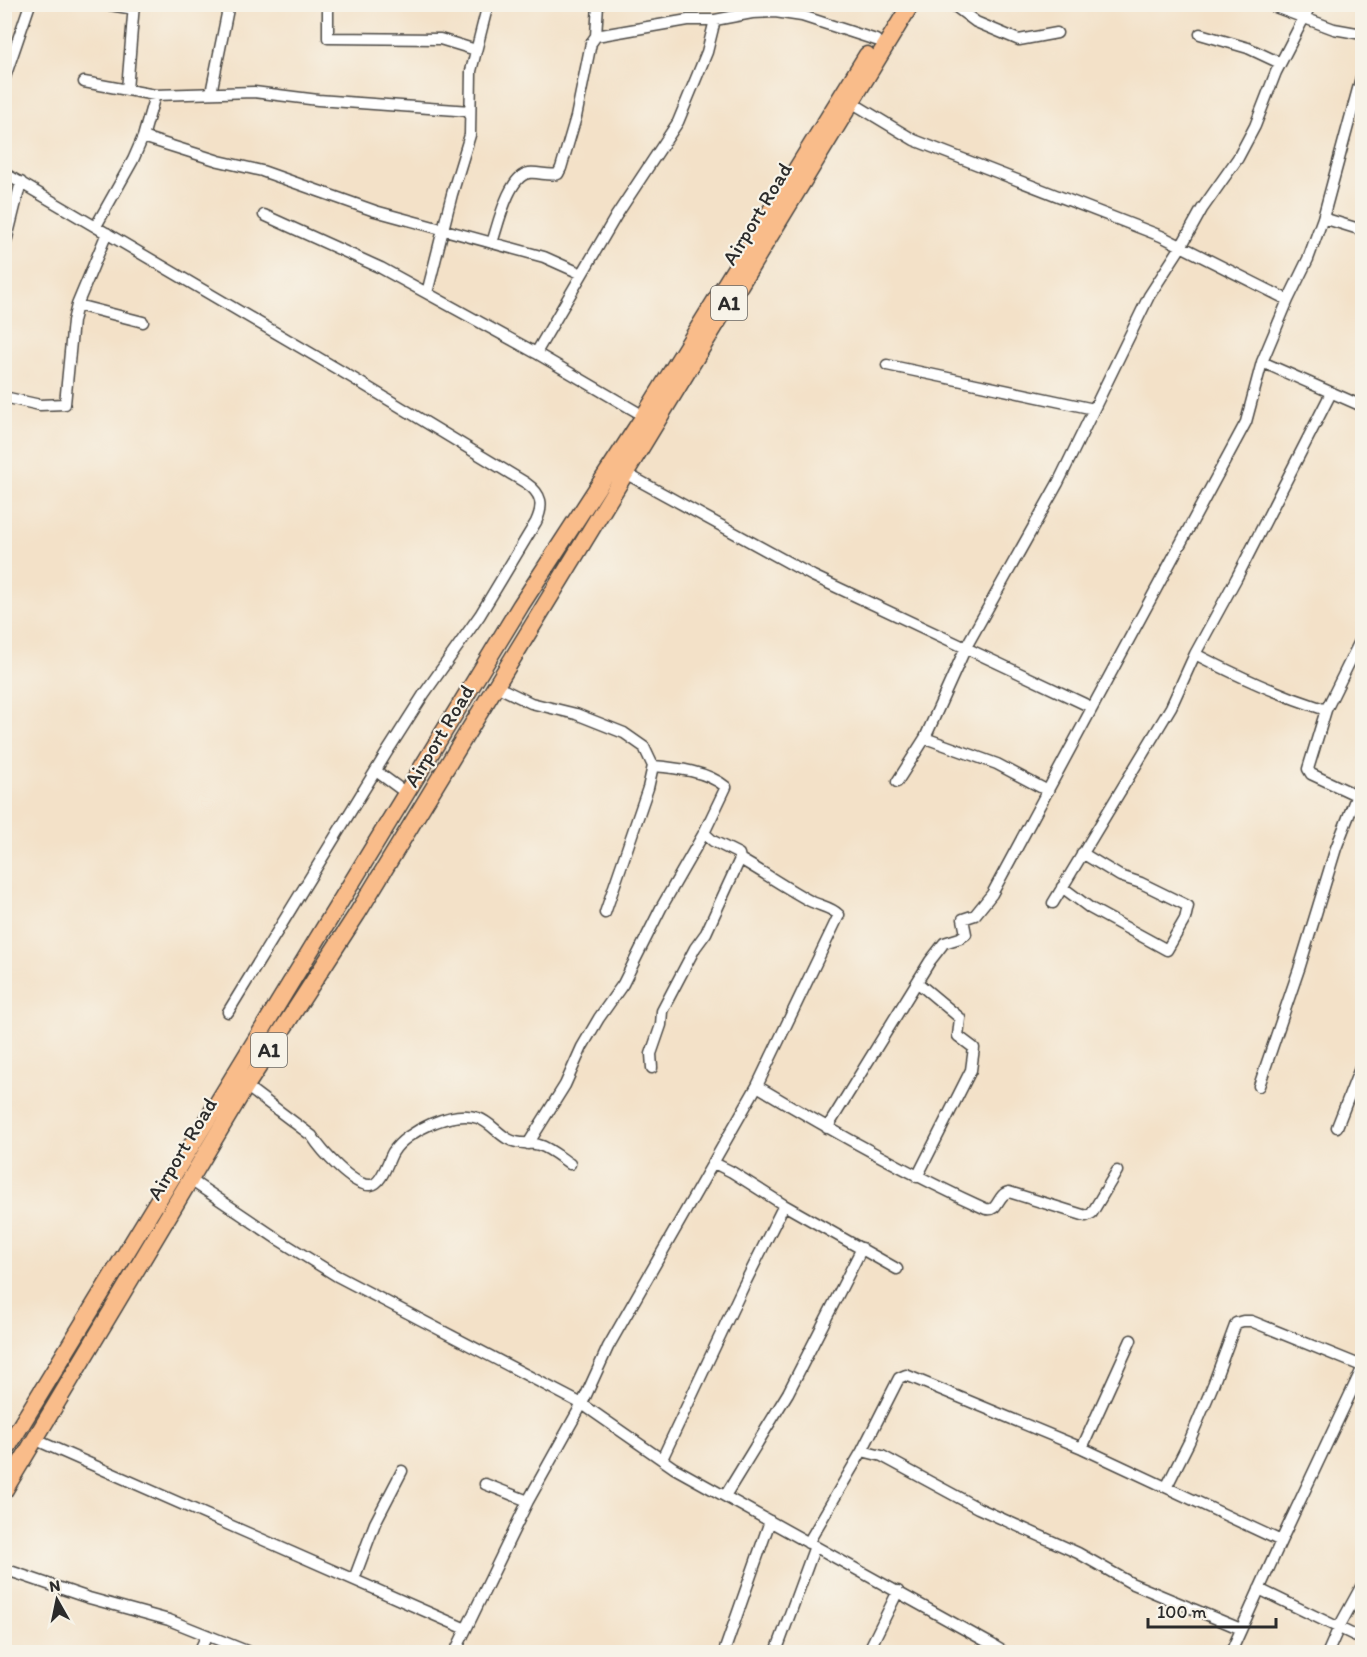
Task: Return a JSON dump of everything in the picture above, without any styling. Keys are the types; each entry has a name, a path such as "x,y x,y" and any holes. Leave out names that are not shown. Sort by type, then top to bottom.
{"highway":[{"name":"Airport Road","path":"4,1453 521,605 846,100 911,4"},
{"name":"Airport Road","path":"4,1491 189,1179 357,914 625,473 846,100 876,40 898,5"}],"street":[{"path":"4,80 30,4"},
{"path":"104,4 134,7 127,90"},
{"path":"211,93 229,4"},
{"path":"328,4 328,38 440,39 476,50"},
{"path":"427,293 452,194 470,135 471,71 488,4"},
{"path":"492,243 511,187 518,177 528,172 558,174 576,117 591,43 596,36 598,4"},
{"path":"952,4 976,22 1018,40 1057,33"},
{"path":"1267,4 1334,29 1362,34"},
{"path":"897,782 925,738 966,647 1058,483 1149,297 1202,208 1238,158 1255,126 1280,63 1311,4"},
{"path":"596,36 688,20 714,20 752,13 775,12 802,16 876,40"},
{"path":"536,353 616,216 678,122 707,52 714,20"},
{"path":"1200,34 1248,48 1280,63"},
{"path":"827,1128 930,961 944,943 966,934 963,919 975,915 992,894 1246,422 1262,362 1308,259 1323,218 1362,74"},
{"path":"84,82 155,95 255,92 318,100 471,111"},
{"path":"96,226 133,160 143,137 155,95"},
{"path":"846,100 914,140 1182,245 1288,300"},
{"path":"143,137 219,161 262,171 375,211 544,257 582,274"},
{"path":"4,173 351,377 526,483 540,496 541,512 536,522 480,615 424,694 228,1012"},
{"path":"4,250 21,182"},
{"path":"264,215 381,268 536,353 644,416"},
{"path":"1323,218 1362,230"},
{"path":"4,397 40,405 65,404 72,321 107,233"},
{"path":"77,305 143,322"},
{"path":"1262,362 1362,406"},
{"path":"887,365 1094,409"},
{"path":"1053,903 1171,707 1195,654 1331,393"},
{"path":"625,473 813,576 1091,707"},
{"path":"1356,795 1311,774 1308,769 1326,710 1362,637"},
{"path":"1195,654 1245,680 1326,710"},
{"path":"496,686 531,703 576,714 624,733 644,747 653,766 648,788 605,913"},
{"path":"925,738 997,764 1048,791"},
{"path":"528,1144 565,1085 582,1047 599,1018 623,984 661,908 704,833 726,787 717,780 693,772 653,766"},
{"path":"376,771 406,793"},
{"path":"1258,1086 1299,969 1336,848 1362,782"},
{"path":"455,1653 528,1501 582,1404 608,1347 757,1086 839,915 833,909 818,906 740,859 739,854 713,841 704,833"},
{"path":"1062,887 1090,908 1167,950 1185,919 1188,906 1141,883 1120,876 1082,853"},
{"path":"652,1068 651,1054 661,1025 662,1011 695,948 706,933 740,859"},
{"path":"916,1177 971,1070 974,1048 958,1036 960,1018 918,983"},
{"path":"1337,1126 1362,1063"},
{"path":"246,1086 312,1136 319,1148 340,1169 364,1184 375,1183 394,1150 402,1142 426,1125 447,1117 476,1117 493,1127 508,1140 539,1145 570,1164"},
{"path":"757,1086 916,1177 990,1210 995,1208 1001,1196 1009,1192 1086,1216 1092,1213 1117,1171"},
{"path":"714,1163 897,1269"},
{"path":"189,1179 337,1276 582,1404 662,1459 1004,1653"},
{"path":"662,1459 742,1287 784,1205"},
{"path":"725,1496 788,1393 862,1248"},
{"path":"1167,1486 1214,1385 1236,1323 1251,1322 1362,1368 1231,1653"},
{"path":"1082,1448 1131,1340"},
{"path":"776,1653 812,1545 899,1378 906,1375 1082,1448 1281,1541"},
{"path":"36,1440 466,1629"},
{"path":"862,1451 882,1456 978,1508 1078,1552 1131,1583 1241,1629"},
{"path":"354,1579 375,1523 402,1471"},
{"path":"485,1484 528,1501"},
{"path":"724,1653 770,1521"},
{"path":"4,1569 89,1598 170,1620 249,1653"},
{"path":"1328,1653 1362,1585"},
{"path":"1259,1589 1362,1639"},
{"path":"868,1653 898,1591"},
{"path":"200,1653 207,1635"}]}
